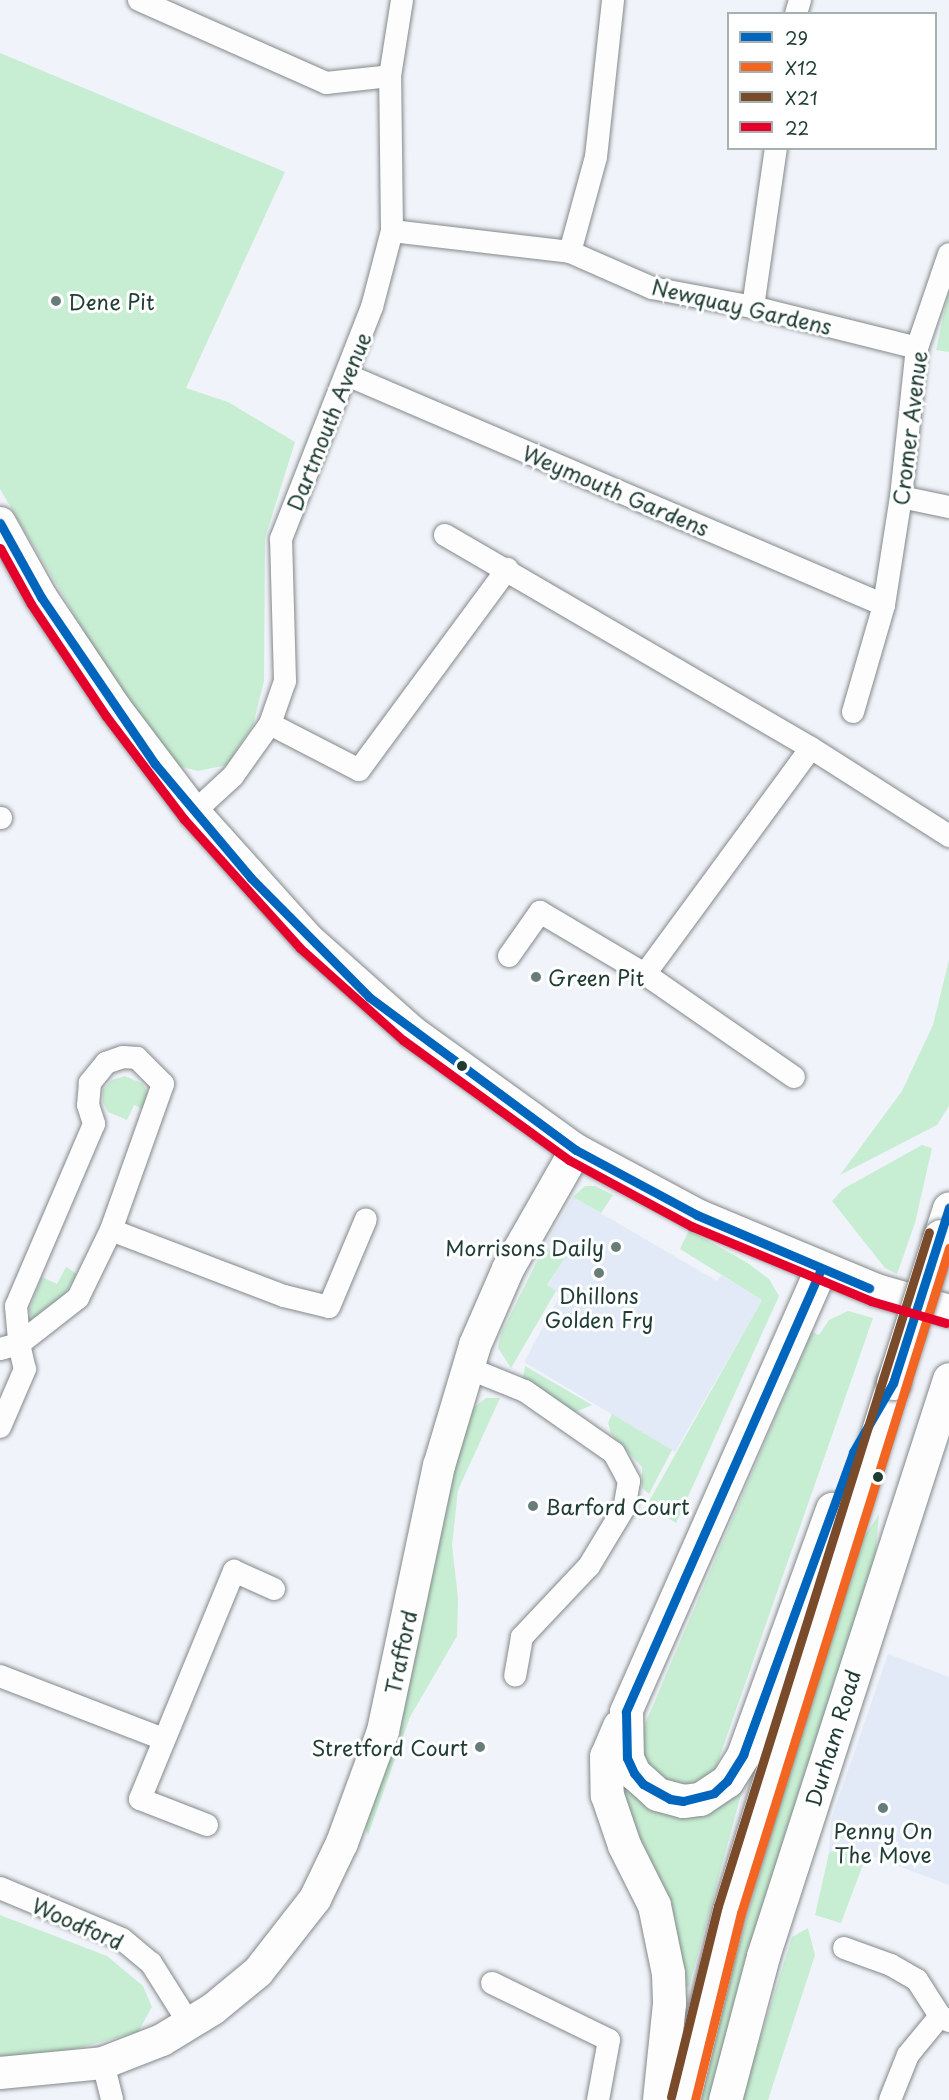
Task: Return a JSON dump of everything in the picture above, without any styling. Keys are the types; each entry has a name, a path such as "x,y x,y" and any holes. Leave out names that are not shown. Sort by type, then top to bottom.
{"main road":[{"path":"682,2100 729,1910 949,1208"},
{"path":"626,1713 627,1758 634,1773 657,1794 683,1801 700,1799 728,1781 743,1755 853,1452 893,1383"},
{"name":"Durham Road","path":"724,2100 763,1956 946,1389"},
{"path":"626,1713 606,1756 607,1795 660,1926 669,2003 659,2100"}],"street":[{"path":"139,0 326,83 390,76"},
{"name":"Dartmouth Avenue","path":"194,812 233,776 270,724 285,681 281,539 372,307 392,231 390,76 402,0"},
{"path":"570,252 596,157 613,0"},
{"path":"753,307 776,150"},
{"name":"Newquay Gardens","path":"392,231 570,252 652,288 753,307 917,348"},
{"name":"Cromer Avenue","path":"853,712 884,605 901,497 917,348 949,254"},
{"name":"Weymouth Gardens","path":"347,375 884,605"},
{"path":"901,497 949,507"},
{"path":"0,523 41,597 109,700 194,812 309,940 369,997 411,1031 576,1150 697,1215 822,1269 949,1311"},
{"path":"445,535 812,748 949,836"},
{"path":"270,724 359,770 507,569"},
{"path":"645,974 812,748"},
{"path":"509,956 540,912 645,974 794,1077"},
{"path":"0,1427 25,1369 10,1346 16,1306 94,1124 88,1106 90,1083 106,1063 123,1057 136,1058 163,1084 111,1230 78,1298 10,1346"},
{"name":"Trafford","path":"0,2073 103,2063 190,2025 235,1992 279,1949 315,1899 342,1843 383,1731 439,1466 468,1368 508,1269 576,1150"},
{"path":"111,1230 284,1296 328,1307 366,1219"},
{"path":"626,1713 822,1269"},
{"path":"468,1368 525,1391 607,1448 614,1453 629,1481 624,1508 589,1566 522,1637 514,1675"},
{"path":"207,1824 140,1799 234,1571 274,1589"},
{"path":"0,1676 163,1739"},
{"name":"Woodford","path":"0,1888 122,1939 151,1963 190,2025"},
{"path":"844,1948 891,1965 917,1980 945,2018 908,2055 890,2100"},
{"path":"492,1983 609,2040 598,2100"},
{"path":"103,2063 112,2100"}],"shaded area":[{"path":"573,1197 717,1281 721,1275 762,1300 675,1452 524,1362 561,1294 547,1286 563,1259 544,1247"},
{"path":"888,1654 949,1677 949,1885 858,1851 829,1853 831,1820"}],"green space":[{"path":"0,53 285,172 186,388 228,402 295,442 265,538 264,681 253,725 227,765 198,771 171,764 91,643 0,489"},
{"path":"949,290 949,352 936,350"},
{"path":"949,960 949,1106 937,1125 840,1175 902,1091 933,1025"},
{"path":"125,1076 143,1084 150,1097 145,1110 134,1105 127,1120 108,1112 103,1103 103,1090 112,1080"},
{"path":"922,1145 932,1148 915,1223 897,1274 885,1268 832,1201 843,1189"},
{"path":"585,1186 595,1186 613,1195 601,1213 573,1197"},
{"path":"689,1230 746,1262 769,1279 779,1296 676,1523 647,1505 762,1300 680,1249"},
{"path":"544,1247 564,1259 547,1285 556,1291 511,1368 498,1348 501,1334"},
{"path":"66,1267 77,1274 65,1294 39,1319 32,1318 29,1310 42,1277 57,1284"},
{"path":"848,1311 873,1318 715,1770 706,1783 678,1786 655,1775 642,1755 640,1740 645,1724 812,1332 819,1335 829,1320"},
{"path":"525,1366 592,1405 575,1412 523,1379"},
{"path":"486,1398 500,1398 458,1490 452,1545 458,1598 457,1636 410,1717 368,1835 364,1825 407,1694 466,1414"},
{"path":"612,1414 672,1450 649,1494 642,1488 642,1467 611,1434 608,1423"},
{"path":"879,1514 875,1558 712,2100 701,2100 722,2005 850,1559"},
{"path":"620,1766 720,1804 743,1787 689,1987 681,1988 626,1823"},
{"path":"839,1850 867,1854 841,1923 815,1915 829,1853"},
{"path":"0,1915 107,1956 143,1986 152,2007 138,2032 37,2059 0,2056"},
{"path":"808,1928 815,1955 768,2100 741,2100 792,1937"}],"transit line":[{"name":"29","path":"0,523 41,597 155,764 251,878 369,997 576,1150 697,1215 869,1288"},
{"name":"22","path":"0,548 31,604 106,716 184,819 300,948 403,1040 569,1160 691,1226 871,1301 946,1323"},
{"name":"29","path":"821,1269 626,1712 627,1758 634,1773 643,1784 670,1799 683,1801 714,1793 727,1781 743,1755 853,1452 893,1383 949,1208"},
{"name":"X21","path":"671,2097 718,1906 929,1232"},
{"name":"X12","path":"695,2100 741,1913 949,1248"}],"place":[{"name":"Dene Pit","path":"56,301"},
{"name":"Green Pit","path":"536,977"},
{"name":"Morrisons Daily","path":"616,1247"},
{"name":"Dhillons Golden Fry","path":"599,1273"},
{"name":"Barford Court","path":"533,1506"},
{"name":"Stretford Court","path":"480,1747"},
{"name":"Penny On The Move","path":"883,1808"}]}
